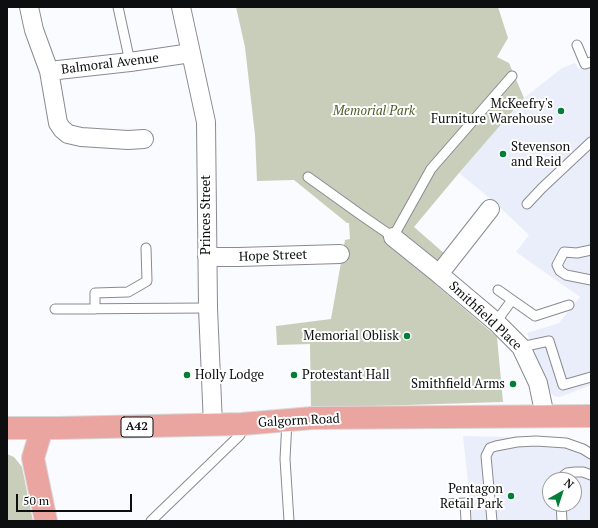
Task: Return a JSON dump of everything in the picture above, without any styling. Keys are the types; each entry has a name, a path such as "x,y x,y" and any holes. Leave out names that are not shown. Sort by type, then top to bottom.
{"main road":[{"name":"Galgorm Road","path":"8,428 213,425 313,418 577,415"},
{"path":"8,428 33,458 46,521"},
{"path":"33,458 42,428"}],"street":[{"name":"Balmoral Avenue","path":"29,7 34,30 49,71 130,62 191,53"},
{"name":"Princes Street","path":"181,7 206,122 208,308 213,425"},
{"path":"49,71 58,122 62,129 68,134 81,137 128,140 144,139"},
{"path":"439,274 490,209"},
{"name":"Smithfield Place","path":"393,236 496,322 521,347 538,383 577,415"},
{"name":"Hope Street","path":"207,257 340,254"}],"lane":[{"path":"118,7 130,62"},
{"path":"577,45 585,64 591,62"},
{"path":"308,177 393,236 431,169 512,76"},
{"path":"527,204 591,142"},
{"path":"95,309 95,293 128,292 147,281 146,248"},
{"path":"591,250 577,253 564,252 557,265 560,271 566,275 591,280"},
{"path":"498,290 535,316 569,305"},
{"path":"496,322 512,300"},
{"path":"55,309 208,308"},
{"path":"521,347 549,340 562,385 591,378"},
{"path":"287,421 285,459 289,521"},
{"path":"151,521 240,435 242,424"},
{"path":"492,521 486,456 490,448 517,442 536,441 566,444 583,449 591,454"},
{"path":"448,504 465,504 466,521"}],"shaded area":[{"path":"575,63 579,69 591,65 591,385 560,397 554,396 551,393 527,333 559,323 580,297 516,252 529,235 492,200 459,173 524,98 562,68"},
{"path":"463,436 556,438 587,449 591,455 591,521 472,521"}],"green space":[{"name":"Memorial Park","path":"236,7 498,7 508,38 497,57 509,63 524,98 414,227 453,261 435,284 497,337 503,402 311,408 310,344 277,345 276,326 331,319 345,240 350,239 349,223 347,223 294,180 257,181 255,135 245,47"},
{"path":"7,454 14,457 22,467 33,521 7,521"}],"place":[{"name":"McKeefry's Furniture Warehouse","path":"561,111"},
{"name":"Stevenson and Reid","path":"503,154"},
{"name":"Memorial Oblisk","path":"407,336"},
{"name":"Holly Lodge","path":"187,375"},
{"name":"Protestant Hall","path":"294,375"},
{"name":"Smithfield Arms","path":"513,384"},
{"name":"Pentagon Retail Park","path":"511,496"}]}
